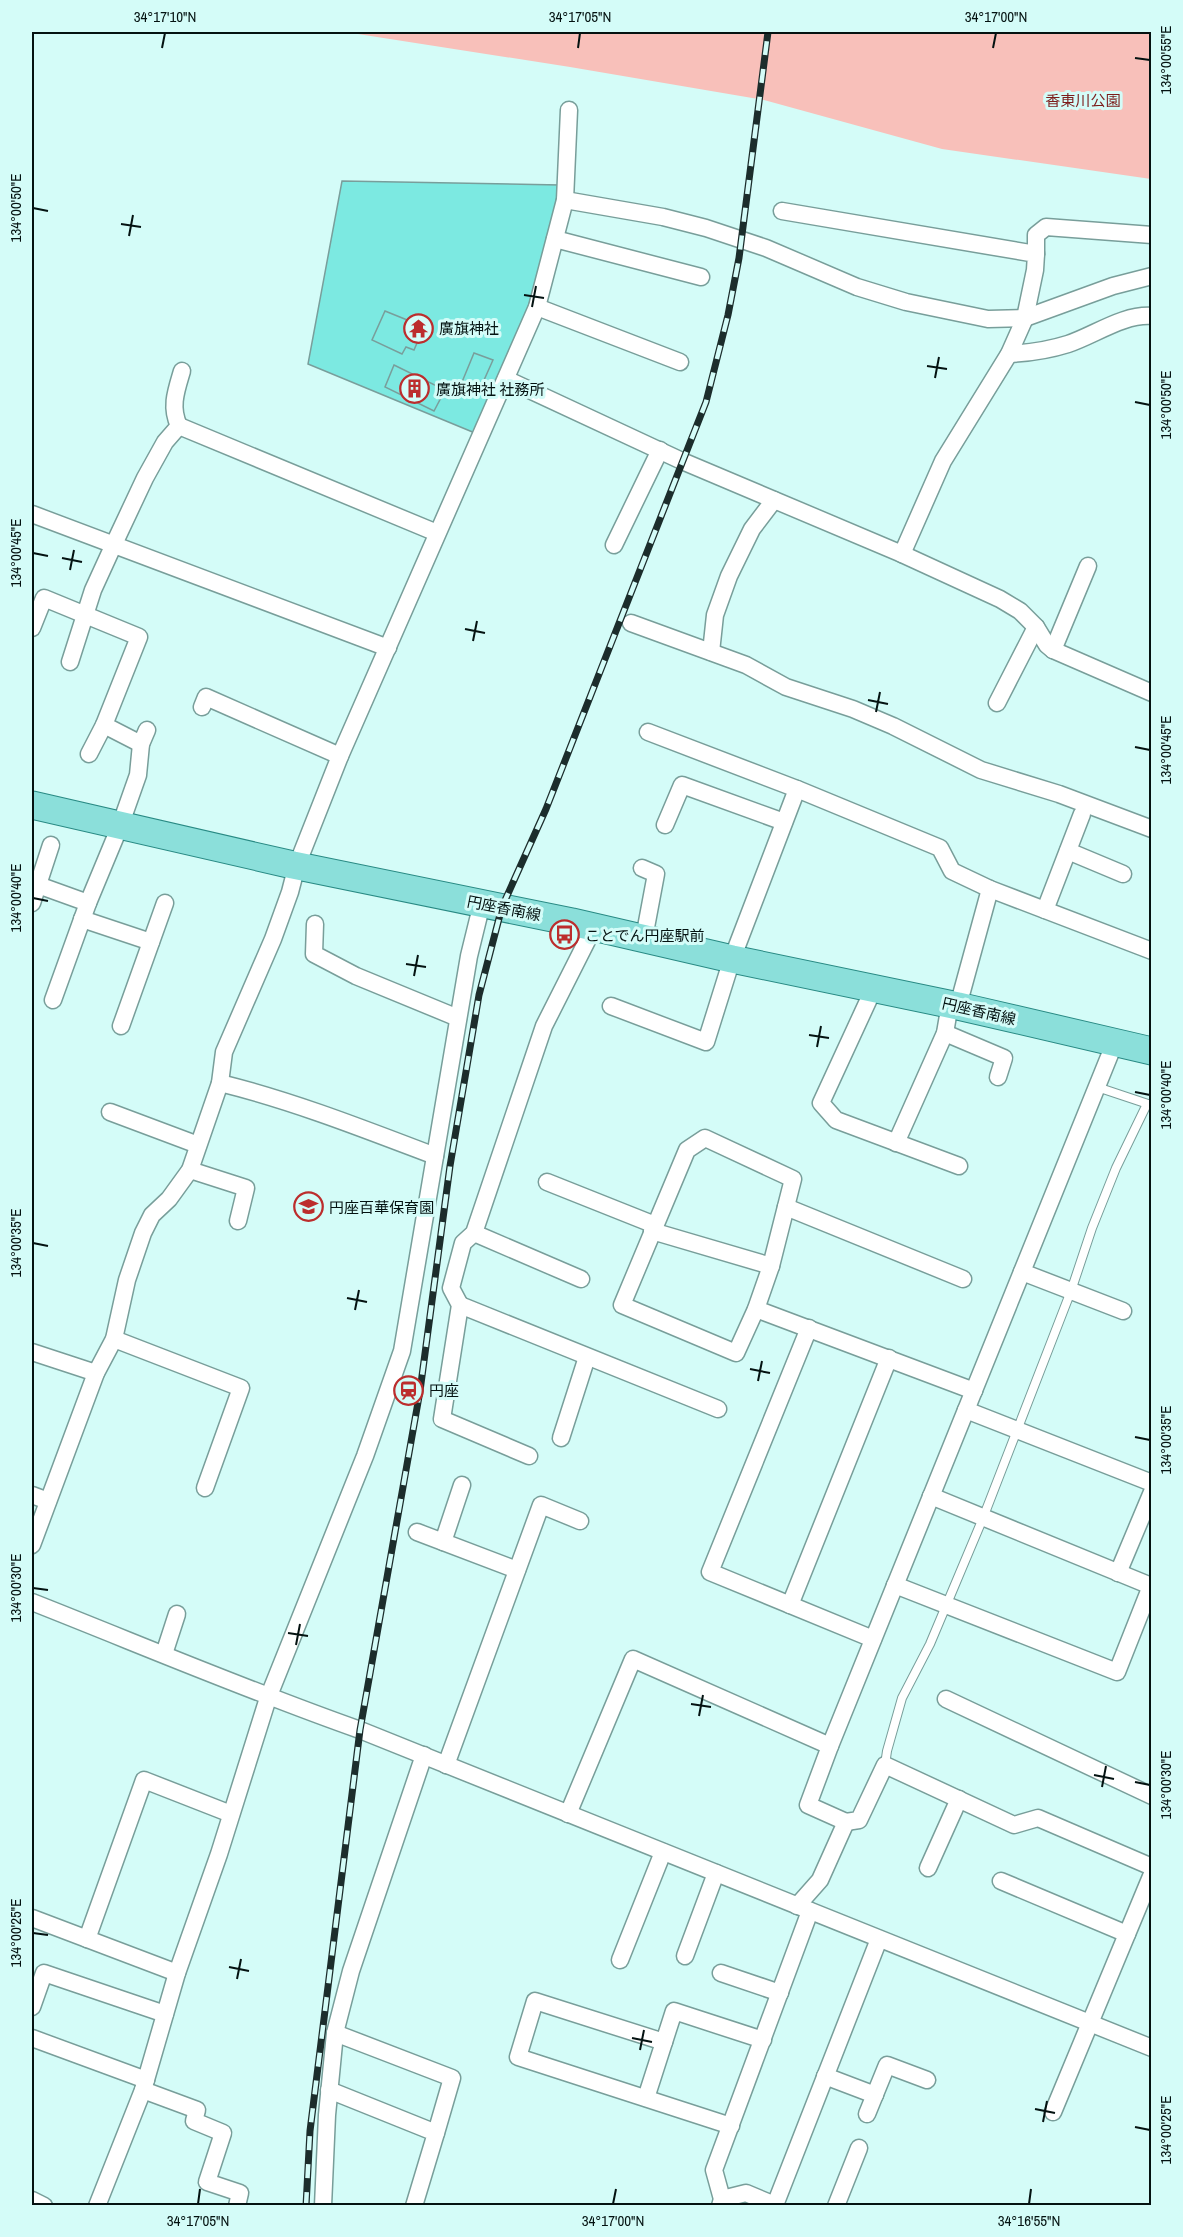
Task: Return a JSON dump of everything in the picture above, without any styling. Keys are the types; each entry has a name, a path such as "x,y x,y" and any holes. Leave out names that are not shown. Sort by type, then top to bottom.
{"main road":[{"name":"円座香南線","path":"32,805 297,866 594,927 732,959 954,1005 1152,1051"}],"street":[{"path":"32,1545 96,1373 114,1339 126,1280 142,1233 152,1215 169,1199 190,1170 220,1083 225,1052 273,939 297,866 340,756 537,307 565,200 569,110"},
{"path":"565,200 663,217 706,228 766,248 857,287 906,302 988,319 1025,318 1113,286 1152,276"},
{"path":"782,211 1036,254"},
{"path":"902,555 943,461 1009,354 1025,318 1035,270 1036,235 1046,227 1152,235"},
{"path":"555,239 701,277"},
{"path":"537,307 680,362"},
{"path":"1009,354 1038,352 1067,344 1128,319 1152,316"},
{"path":"182,371 174,399 174,414 179,426 437,533"},
{"path":"506,379 660,450 1000,599 1020,611 1036,627 1047,645 1053,650 1152,693"},
{"path":"70,662 93,590 114,544 145,478 165,442 179,426"},
{"path":"614,545 660,450"},
{"path":"711,651 715,615 729,576 752,529 774,500"},
{"path":"32,513 388,648"},
{"path":"1053,650 1088,566"},
{"path":"32,628 44,598 139,637 104,725 89,754"},
{"path":"631,624 711,651 746,665 786,687 852,709 893,726 981,770 1059,794 1152,829"},
{"path":"997,703 1036,627"},
{"path":"202,707 206,697 340,756"},
{"path":"53,1000 138,775 144,737 104,725"},
{"path":"648,732 940,848 952,871 990,889 1152,951"},
{"path":"665,825 682,785 784,822"},
{"path":"610,1006 706,1042 732,959 796,789"},
{"path":"1045,910 1082,814"},
{"path":"32,903 51,845"},
{"path":"1068,851 1123,874"},
{"path":"642,868 656,874 644,938"},
{"path":"38,885 85,911 150,942"},
{"path":"896,1143 945,1033 990,889"},
{"path":"121,1026 165,903"},
{"path":"97,2205 145,2085 177,1973 268,1698 365,1456 402,1351 469,956 482,903"},
{"path":"315,924 314,954 356,976 458,1018"},
{"path":"529,1456 442,1419 460,1305 451,1288 463,1243 474,1233 544,1026 594,927"},
{"path":"874,988 821,1103 836,1120 959,1166"},
{"path":"945,1033 1004,1058 998,1077"},
{"path":"1115,1042 808,1805 846,1822 859,1820 885,1765 1014,1825 1038,1818 1152,1867"},
{"path":"220,1083 262,1093 435,1156"},
{"path":"110,1112 198,1145"},
{"path":"705,1138 793,1179 786,1207 771,1266 756,1309 736,1353 621,1305 687,1150 705,1138"},
{"path":"190,1170 246,1188 237,1221"},
{"path":"548,1182 654,1228 771,1266"},
{"path":"786,1207 963,1279"},
{"path":"474,1233 581,1280"},
{"path":"1022,1272 1123,1311"},
{"path":"460,1305 718,1409"},
{"path":"756,1309 974,1391"},
{"path":"809,1328 710,1572 873,1639"},
{"path":"114,1339 241,1388 205,1488"},
{"path":"32,1352 96,1373"},
{"path":"561,1438 587,1357"},
{"path":"790,1605 889,1358"},
{"path":"966,1410 1152,1483"},
{"path":"443,1542 462,1485"},
{"path":"1118,1573 1152,1492"},
{"path":"32,1495 48,1501"},
{"path":"895,1585 1117,1672 1150,1586 931,1496"},
{"path":"446,1765 541,1505 580,1521"},
{"path":"417,1533 517,1570"},
{"path":"32,1602 268,1698 424,1755 1152,2048"},
{"path":"164,1654 177,1614"},
{"path":"568,1814 633,1659 830,1746"},
{"path":"946,1698 1152,1796"},
{"path":"323,2205 329,2090 335,2033 351,1971 424,1755"},
{"path":"87,1939 144,1780 231,1814"},
{"path":"928,1868 959,1799"},
{"path":"846,1822 820,1880 804,1908 780,1993 714,2170 721,2202 746,2193 776,2205 879,1939"},
{"path":"620,1960 663,1852"},
{"path":"685,1956 716,1873"},
{"path":"1053,2112 1152,1874"},
{"path":"1001,1881 1127,1934"},
{"path":"32,1918 177,1973"},
{"path":"32,2007 44,1972 165,2014"},
{"path":"721,1973 780,1993"},
{"path":"664,2042 535,2001 518,2057 731,2126"},
{"path":"646,2098 674,2011 763,2040"},
{"path":"335,2033 452,2078 414,2205"},
{"path":"32,2038 145,2085 197,2110 194,2121 223,2133 207,2182 240,2193 237,2205"},
{"path":"867,2114 888,2065 927,2080"},
{"path":"825,2076 875,2095"},
{"path":"329,2090 436,2133"},
{"path":"837,2205 859,2148"},
{"path":"32,2200 44,2205"}],"lane":[{"path":"885,1765 902,1698 930,1644 983,1518 1116,1168 1149,1105 1097,1087"}],"green space":[{"name":"香東川公園","path":"345,32 1151,33 1151,179 942,149 764,100"}],"building":[{"name":"廣旗神社","path":"342,181 560,185 535,291 483,421 475,433 308,364"},
{"path":"385,311 417,324 412,333 420,336 414,350 406,347 402,354 372,340"},
{"path":"474,353 493,360 480,389 462,382"},
{"name":"廣旗神社 社務所","path":"394,365 445,390 434,411 385,387"}],"railway":[{"path":"306,2206 310,2131 360,1730 420,1391 450,1166 479,995 502,907 546,809 706,402 728,315 739,258 768,32"}],"place":[{"name":"廣旗神社","path":"418,328"},
{"name":"廣旗神社 社務所","path":"415,389"},
{"name":"ことでん円座駅前","path":"564,935"},
{"name":"円座百華保育園","path":"308,1207"},
{"name":"円座","path":"408,1390"}]}
